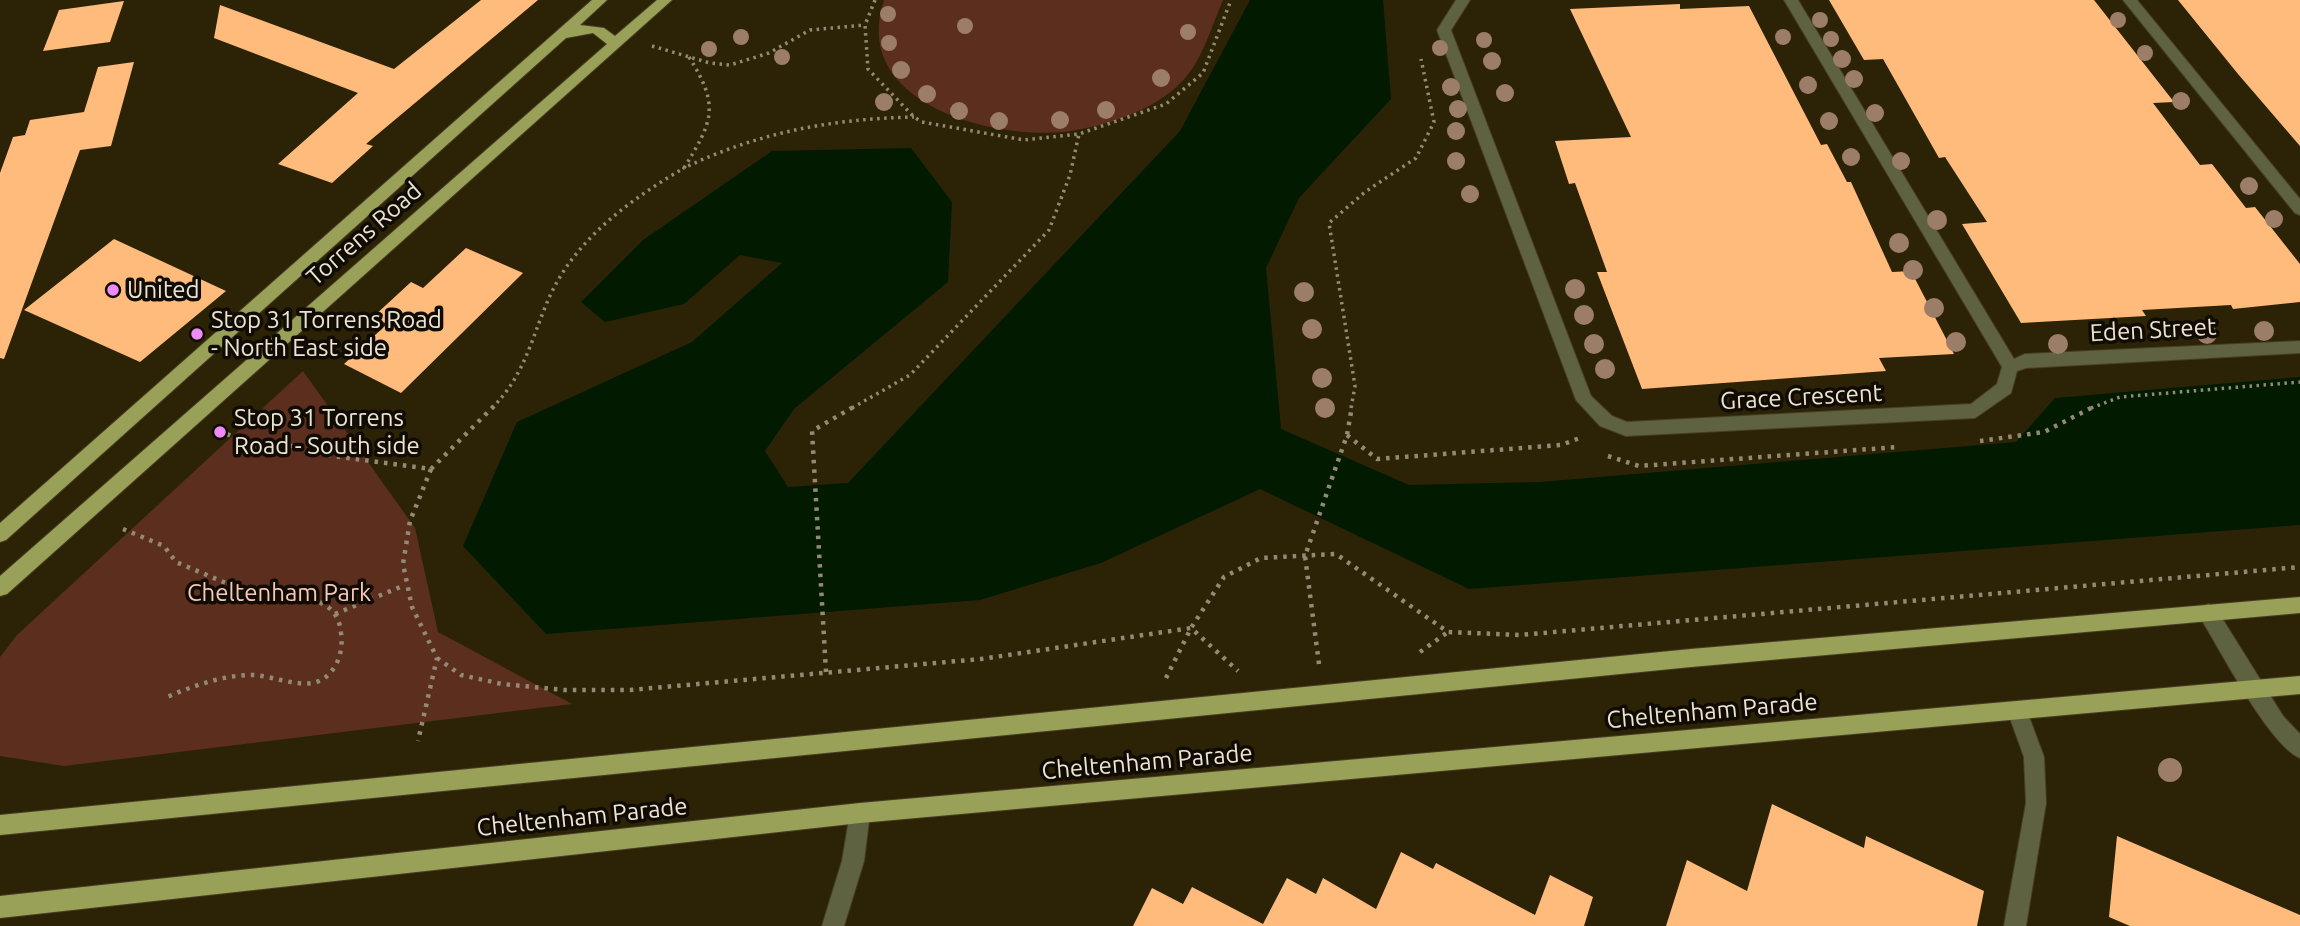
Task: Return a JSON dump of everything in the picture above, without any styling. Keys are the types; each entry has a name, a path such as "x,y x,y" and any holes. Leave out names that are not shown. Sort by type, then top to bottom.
{"main road":[{"name":"Torrens Road","path":"0,534 600,0"},
{"name":"Torrens Road","path":"0,588 665,0"},
{"path":"557,38 582,27 606,33 615,45"},
{"name":"Cheltenham Parade","path":"0,825 1594,667 2300,605"},
{"name":"Cheltenham Parade","path":"0,907 860,813 2300,685"}],"street":[{"name":"Grace Crescent","path":"1463,0 1444,30 1584,400 1606,421 1626,429 1976,411 2005,388 2010,367"},
{"path":"1791,0 2010,367"},
{"path":"2130,0 2300,209"},
{"name":"Eden Street","path":"2010,367 2025,360 2300,347"},
{"path":"2208,613 2276,723 2300,748"},
{"path":"2015,926 2036,803 2034,757 2017,710"},
{"path":"833,926 853,861 860,813"}],"path":[{"path":"875,0 865,25 868,69 914,117 922,122 1024,141 1079,134 1166,104 1203,73 1231,0"},
{"path":"648,44 689,57 730,65 769,53 810,30 865,25"},
{"path":"1320,664 1305,556 1347,436 1355,386 1329,223 1365,192 1416,158 1434,122 1420,50"},
{"path":"684,167 710,125 712,105 706,83 689,57"},
{"path":"914,117 826,121 755,135 684,167 645,191 601,227 566,264 545,304 530,353 505,395 431,469 413,507 402,545 405,585 417,624 437,658 460,676 564,690 630,691 981,659 1191,628"},
{"path":"826,672 812,431 910,375 990,295 1049,230 1070,175 1079,134"},
{"path":"227,434 255,447 292,446 333,456 431,469"},
{"path":"1347,436 1377,459 1561,445 1578,437 1590,444"},
{"path":"1601,451 1613,458 1639,466 1659,465"},
{"path":"122,529 164,545 176,562 233,586 248,599 297,598 325,604 335,614 343,639 338,661 326,677 305,685 282,677 234,674 204,682 167,697"},
{"path":"1166,679 1191,628 1224,578 1261,558 1336,554 1448,632 1520,635 2300,567"},
{"path":"335,614 405,585"},
{"path":"1191,628 1237,671 1251,670"},
{"path":"1413,657 1448,632"},
{"path":"418,741 437,658"},
{"path":"1306,665 1329,663"}],"green space":[{"path":"884,0 1223,0 1196,63 1179,85 1168,94 1145,108 1104,124 1063,132 1032,132 998,129 964,120 932,106 906,88 887,64 879,35"},
{"name":"Cheltenham Park","path":"303,371 415,528 438,632 572,704 64,766 0,756 0,657 17,635"}],"shaded area":[{"path":"1250,0 1383,0 1391,99 1299,198 1266,268 1281,429 1409,485 1540,482 2016,442 2055,398 2300,377 2300,525 1469,589 1260,489 1101,563 980,600 546,634 463,546 517,422 692,342 782,263 740,255 684,304 605,322 581,302 643,240 772,151 911,148 952,202 948,282 794,409 765,451 788,487 848,483 1180,131"}],"building":[{"path":"481,0 538,0 366,144 373,146 332,183 278,164 358,93 214,38 220,5 394,69"},
{"path":"1829,0 2094,0 2174,102 2153,103 2200,165 2212,164 2246,208 2255,207 2300,264 2300,302 2233,309 2231,305 2142,310 2146,316 2021,323 1962,224 1987,222 1945,157 1939,158 1883,59 1864,60"},
{"path":"2178,0 2300,0 2300,146 2238,74"},
{"path":"124,1 110,42 43,51 59,10"},
{"path":"1680,4 1680,9 1749,6 1821,145 1827,144 1847,182 1851,182 1892,272 1911,271 1954,354 1879,358 1886,371 1642,389 1597,272 1607,272 1575,183 1569,184 1555,141 1631,137 1570,9"},
{"path":"134,62 111,146 80,150 4,359 0,358 0,173 13,137 25,135 30,120 84,112 98,67"},
{"path":"114,239 226,291 140,362 24,310"},
{"path":"466,248 523,273 401,393 344,364 387,324 373,317 411,282 423,288"},
{"path":"1772,804 1864,848 1866,836 1984,891 1977,926 1666,926 1687,860 1747,891"},
{"path":"2117,836 2300,915 2300,926 2130,926 2109,917"},
{"path":"1401,852 1433,869 1436,863 1535,915 1550,875 1593,897 1584,926 1133,926 1152,888 1183,904 1192,887 1263,924 1287,878 1316,894 1323,878 1376,909"}],"place":[{"name":"United","path":"113,290"},
{"name":"Stop 31 Torrens Road - North East side","path":"197,334"},
{"name":"Stop 31 Torrens Road - South side","path":"220,432"}]}
